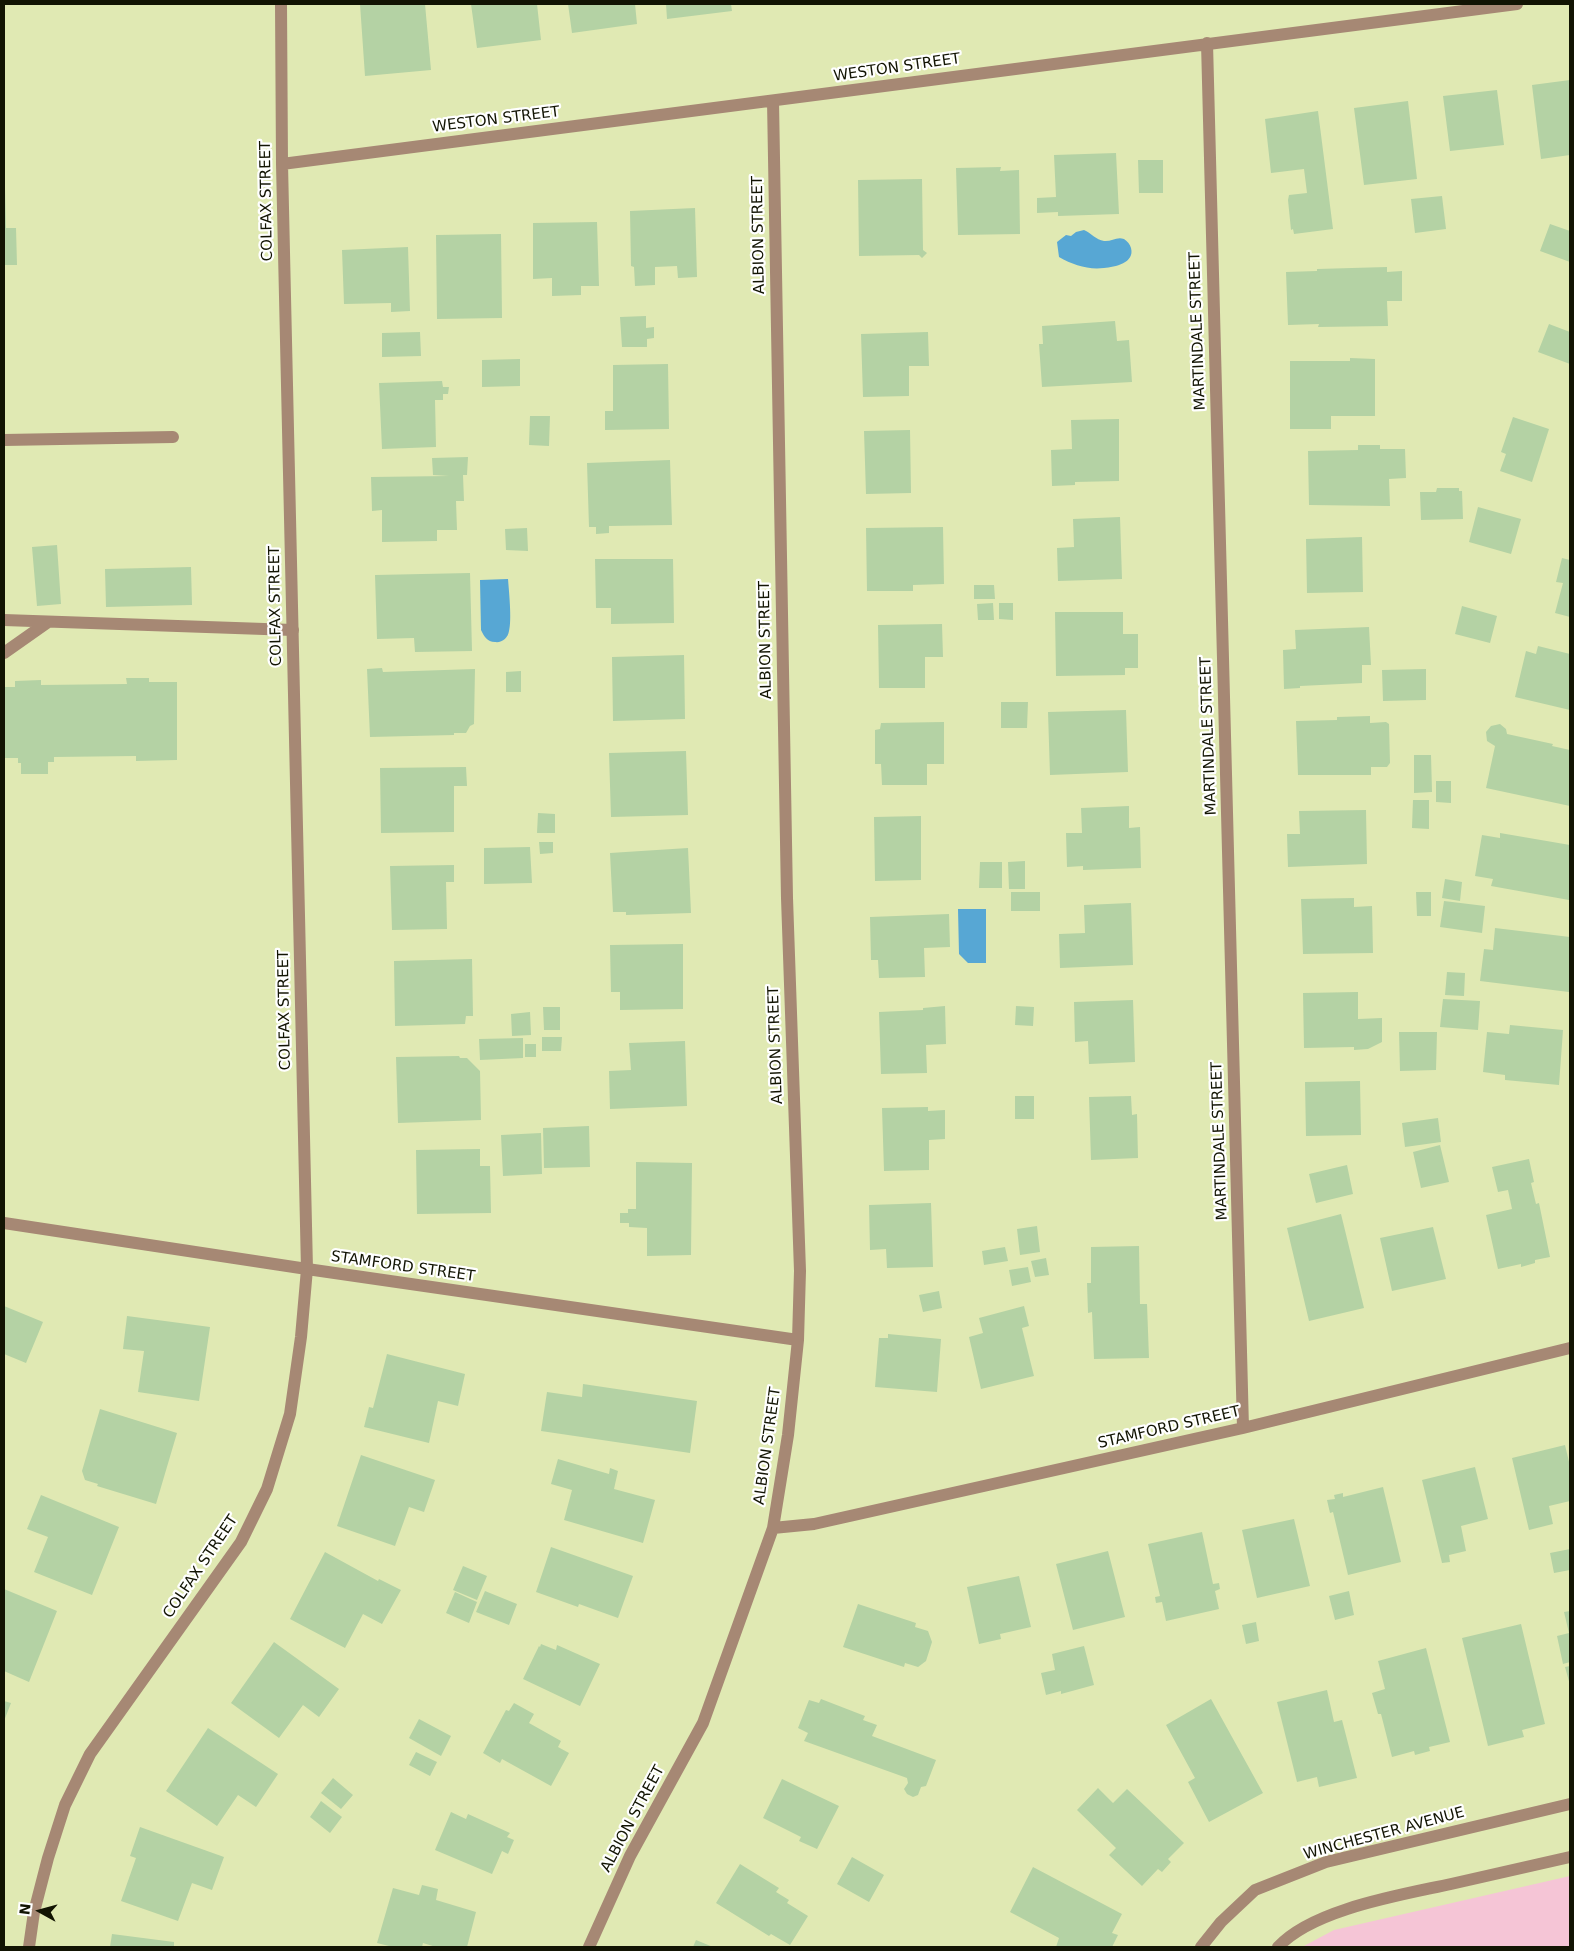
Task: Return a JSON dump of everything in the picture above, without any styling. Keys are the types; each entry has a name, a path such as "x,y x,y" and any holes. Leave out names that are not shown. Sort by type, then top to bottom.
{"street":[{"name":"COLFAX STREET","path":"29,1947 34,1912 48,1858 65,1805 90,1754 241,1542 267,1489 290,1414 301,1336 307,1269 282,164 281,4"},
{"name":"WESTON STREET","path":"282,164 1517,4"},
{"name":"MARTINDALE STREET","path":"1207,43 1243,1428"},
{"name":"ALBION STREET","path":"589,1947 630,1856 703,1723 773,1528 788,1435 798,1340 800,1271 787,898 773,100"},
{"path":"4,440 173,437"},
{"path":"4,620 293,630"},
{"path":"4,653 48,622"},
{"name":"STAMFORD STREET","path":"4,1223 798,1340"},
{"name":"STAMFORD STREET","path":"773,1528 814,1524 1243,1428 1570,1348"},
{"name":"WINCHESTER AVENUE","path":"1201,1947 1222,1922 1255,1890 1326,1862 1570,1804"},
{"path":"1278,1947 1319,1918 1388,1898 1570,1857"}],"shaded area":[{"path":"1570,1876 1570,1947 1302,1947 1334,1930"}],"water":[{"path":"1084,230 1101,240 1124,239 1131,247 1130,257 1127,261 1118,265 1092,268 1081,266 1059,257 1057,242 1066,235 1071,236 1076,232"},
{"path":"508,579 510,626 508,634 502,641 492,642 486,638 481,630 480,580"},
{"path":"958,909 986,909 986,963 968,963 959,954"}],"building":[{"path":"360,4 425,4 431,70 365,76"},
{"path":"471,4 537,4 541,40 477,48"},
{"path":"568,4 635,4 637,24 572,33"},
{"path":"666,4 731,4 732,11 667,19"},
{"path":"1570,80 1570,155 1541,159 1532,85"},
{"path":"1497,90 1504,145 1450,151 1443,96"},
{"path":"1408,101 1417,179 1364,185 1354,108"},
{"path":"1318,111 1333,229 1294,234 1293,229 1291,230 1288,200 1289,195 1307,193 1304,169 1271,173 1265,119"},
{"path":"1116,153 1119,214 1058,216 1058,212 1037,213 1037,198 1056,197 1054,155"},
{"path":"1138,160 1163,160 1163,193 1139,193"},
{"path":"1001,167 1000,171 1019,170 1020,234 958,235 956,168"},
{"path":"922,179 923,250 927,253 922,258 919,255 859,256 858,180"},
{"path":"4,187 6,228 16,228 17,265 4,265"},
{"path":"1442,196 1446,229 1415,233 1411,199"},
{"path":"695,208 697,277 678,278 677,266 655,267 655,285 635,286 634,267 631,266 630,211"},
{"path":"597,222 599,286 581,286 581,295 552,296 552,278 533,279 533,223"},
{"path":"1550,224 1570,231 1570,262 1540,251"},
{"path":"501,234 502,318 437,319 436,235"},
{"path":"408,247 410,311 391,312 391,303 344,304 342,250"},
{"path":"1387,267 1387,272 1402,271 1402,301 1387,301 1388,326 1318,327 1319,324 1288,325 1286,272"},
{"path":"646,316 646,328 654,327 654,338 647,339 647,347 622,347 620,317"},
{"path":"1115,321 1117,341 1129,340 1132,382 1042,387 1039,344 1043,344 1042,326"},
{"path":"1549,324 1570,332 1570,364 1538,352"},
{"path":"420,332 421,356 382,357 382,333"},
{"path":"928,332 929,366 909,366 909,396 863,397 861,334"},
{"path":"1350,358 1375,359 1375,416 1331,416 1331,429 1290,429 1290,361 1350,361"},
{"path":"520,359 520,386 482,387 482,360"},
{"path":"668,364 669,429 605,430 605,411 613,411 613,365"},
{"path":"442,381 443,387 449,387 448,394 443,394 443,400 435,400 436,447 382,449 379,383"},
{"path":"530,416 550,416 549,446 529,445"},
{"path":"1513,417 1549,429 1532,482 1500,471 1506,454 1501,452"},
{"path":"1119,419 1119,481 1075,482 1075,485 1052,486 1051,450 1072,449 1071,420"},
{"path":"910,430 911,493 866,494 864,431"},
{"path":"1358,445 1380,445 1380,449 1405,449 1406,478 1389,479 1390,506 1309,505 1308,451 1358,450"},
{"path":"468,457 467,475 463,475 464,501 456,501 457,530 437,530 437,541 382,542 382,510 372,511 371,477 449,476 433,475 432,458"},
{"path":"670,460 672,525 609,526 609,533 596,534 596,527 589,527 587,463"},
{"path":"1437,488 1459,488 1459,491 1462,491 1463,519 1421,520 1420,492 1436,492"},
{"path":"1478,507 1521,519 1511,554 1469,542"},
{"path":"1120,517 1122,579 1058,581 1057,548 1074,547 1073,519"},
{"path":"943,527 944,584 913,585 913,591 867,591 866,528"},
{"path":"527,528 528,551 506,550 505,529"},
{"path":"1362,537 1363,592 1307,593 1306,539"},
{"path":"57,545 61,604 37,606 32,547"},
{"path":"1562,558 1570,560 1570,617 1555,613 1563,583 1556,582"},
{"path":"595,559 673,559 674,623 611,624 611,608 596,608"},
{"path":"191,567 192,605 106,607 105,569"},
{"path":"470,573 472,651 415,652 414,638 377,639 375,575"},
{"path":"974,585 994,585 995,599 974,599"},
{"path":"993,603 994,620 978,620 977,604"},
{"path":"999,603 1013,603 1013,620 999,619"},
{"path":"1462,606 1497,616 1490,643 1455,634"},
{"path":"1055,612 1123,612 1123,634 1138,634 1138,668 1125,668 1125,675 1056,676"},
{"path":"942,624 943,657 925,657 925,688 879,688 878,625"},
{"path":"1369,627 1371,665 1362,665 1362,683 1300,686 1300,688 1284,689 1283,650 1296,649 1295,630"},
{"path":"1538,646 1570,654 1570,710 1515,697 1526,651 1536,654"},
{"path":"684,655 685,719 613,721 612,657"},
{"path":"382,668 383,672 475,669 474,724 470,726 466,733 454,733 454,735 370,737 367,669"},
{"path":"1426,669 1426,700 1383,701 1382,670"},
{"path":"521,671 521,692 506,692 506,672"},
{"path":"126,678 149,678 149,682 177,682 177,760 136,761 136,756 54,757 54,762 48,762 48,774 21,774 21,763 18,763 18,758 4,758 4,687 15,687 15,681 41,680 41,685 127,684"},
{"path":"1001,702 1028,702 1027,728 1001,728"},
{"path":"1126,710 1128,772 1050,775 1048,712"},
{"path":"1370,716 1370,723 1386,722 1389,724 1390,763 1387,767 1371,767 1371,775 1298,775 1296,721 1337,720 1337,717"},
{"path":"944,722 944,764 927,764 927,785 882,785 881,764 875,764 875,730 880,729 881,723"},
{"path":"1500,724 1506,729 1507,734 1553,744 1552,746 1570,750 1570,806 1486,788 1495,746 1487,741 1486,732 1491,726"},
{"path":"686,751 688,815 611,817 609,753"},
{"path":"1414,755 1431,755 1432,792 1414,793"},
{"path":"466,767 467,786 454,786 454,832 381,833 380,768"},
{"path":"1436,781 1451,781 1451,803 1436,802"},
{"path":"1413,800 1429,800 1429,829 1412,828"},
{"path":"1129,806 1129,828 1140,827 1141,868 1083,870 1083,866 1067,867 1066,833 1082,833 1081,808"},
{"path":"1366,810 1367,864 1288,867 1287,834 1300,834 1299,811"},
{"path":"538,813 555,814 555,833 537,833"},
{"path":"921,816 921,880 875,881 874,817"},
{"path":"1500,833 1570,845 1569,900 1491,886 1493,879 1475,876 1482,835 1500,838"},
{"path":"539,842 553,842 553,853 540,854"},
{"path":"530,847 532,883 484,884 484,848"},
{"path":"688,848 691,913 626,915 626,912 613,912 610,853"},
{"path":"1025,861 1025,889 1009,889 1008,862"},
{"path":"980,862 1002,862 1002,888 979,888"},
{"path":"454,865 454,882 446,882 447,929 392,930 390,866"},
{"path":"1445,879 1462,882 1460,901 1442,898"},
{"path":"1011,892 1040,892 1040,911 1011,911"},
{"path":"1416,892 1431,892 1431,916 1417,916"},
{"path":"1354,898 1354,907 1372,906 1373,953 1303,954 1301,899"},
{"path":"1444,901 1485,906 1482,933 1440,927"},
{"path":"1131,903 1133,965 1060,968 1059,934 1085,933 1084,905"},
{"path":"949,914 950,947 924,948 925,977 879,978 878,960 871,960 870,917"},
{"path":"1495,928 1570,937 1569,992 1480,981 1484,949 1493,950"},
{"path":"683,944 683,1009 620,1010 620,992 611,992 610,945"},
{"path":"472,959 473,1016 466,1016 465,1024 395,1026 394,961"},
{"path":"1447,972 1465,973 1464,996 1445,995"},
{"path":"1358,992 1358,1019 1382,1018 1382,1042 1368,1049 1354,1050 1354,1047 1304,1048 1303,993"},
{"path":"1443,999 1480,1001 1478,1030 1440,1027"},
{"path":"1133,1000 1135,1062 1089,1064 1088,1041 1075,1042 1074,1002"},
{"path":"945,1006 946,1044 926,1045 927,1073 881,1074 879,1012 923,1010 923,1008"},
{"path":"1016,1006 1034,1007 1033,1026 1015,1025"},
{"path":"543,1007 560,1007 560,1030 544,1030"},
{"path":"530,1012 531,1035 512,1036 511,1014"},
{"path":"1510,1025 1563,1030 1559,1085 1505,1080 1505,1075 1483,1072 1487,1032 1509,1034"},
{"path":"1399,1032 1437,1032 1436,1070 1400,1071"},
{"path":"542,1037 562,1037 561,1051 542,1051"},
{"path":"523,1038 523,1058 480,1060 479,1039"},
{"path":"685,1041 687,1106 610,1109 609,1071 631,1070 629,1043"},
{"path":"525,1044 536,1044 536,1057 525,1057"},
{"path":"459,1056 460,1058 467,1058 480,1071 481,1120 398,1123 396,1057"},
{"path":"1360,1081 1361,1135 1306,1136 1305,1082"},
{"path":"1015,1096 1034,1096 1034,1119 1015,1119"},
{"path":"1131,1096 1132,1115 1137,1114 1138,1158 1091,1160 1089,1097"},
{"path":"928,1107 928,1111 945,1110 945,1139 929,1140 929,1170 884,1171 882,1108"},
{"path":"1438,1118 1441,1142 1405,1147 1402,1123"},
{"path":"589,1126 590,1167 544,1168 543,1128"},
{"path":"541,1133 542,1174 503,1176 501,1135"},
{"path":"1440,1145 1449,1182 1421,1188 1413,1152"},
{"path":"480,1149 480,1166 490,1166 491,1213 417,1214 416,1150"},
{"path":"1529,1159 1534,1182 1531,1183 1536,1204 1539,1203 1550,1257 1535,1260 1535,1263 1521,1267 1521,1264 1498,1269 1486,1215 1512,1209 1508,1190 1498,1192 1492,1167"},
{"path":"636,1162 692,1163 691,1255 647,1256 647,1228 629,1227 629,1223 620,1223 620,1213 628,1213 628,1209 636,1209"},
{"path":"1347,1165 1353,1194 1316,1203 1309,1174"},
{"path":"931,1203 933,1267 887,1268 886,1249 870,1250 869,1205"},
{"path":"1341,1214 1364,1308 1309,1321 1287,1228"},
{"path":"1037,1226 1040,1252 1020,1255 1017,1229"},
{"path":"1433,1227 1446,1279 1392,1291 1380,1238"},
{"path":"1139,1246 1140,1304 1147,1304 1149,1358 1094,1359 1092,1312 1088,1313 1087,1283 1091,1283 1091,1247"},
{"path":"1005,1247 1008,1261 984,1265 982,1251"},
{"path":"1046,1258 1049,1275 1035,1277 1031,1261"},
{"path":"1028,1267 1031,1282 1012,1286 1009,1270"},
{"path":"939,1291 942,1308 923,1312 919,1295"},
{"path":"4,1306 43,1322 26,1363 4,1354"},
{"path":"1024,1306 1029,1326 1022,1328 1034,1376 981,1389 969,1337 983,1333 979,1318"},
{"path":"127,1316 210,1327 199,1401 138,1392 144,1351 123,1349"},
{"path":"888,1334 941,1339 937,1392 875,1387 879,1338 888,1338"},
{"path":"387,1354 465,1374 458,1406 438,1401 429,1443 364,1427 369,1407 373,1408"},
{"path":"583,1384 697,1401 690,1453 541,1431 547,1392 582,1397"},
{"path":"100,1409 177,1433 156,1504 97,1486 98,1484 85,1480 82,1471"},
{"path":"1565,1445 1570,1466 1570,1501 1549,1506 1553,1524 1529,1530 1512,1458"},
{"path":"361,1455 435,1480 424,1512 409,1507 395,1546 337,1526"},
{"path":"558,1459 609,1474 610,1468 618,1471 614,1489 655,1500 643,1543 564,1520 572,1490 551,1484"},
{"path":"1475,1467 1488,1519 1461,1526 1466,1551 1449,1555 1450,1562 1442,1563 1422,1480"},
{"path":"1383,1487 1401,1562 1348,1575 1333,1512 1330,1513 1327,1500 1335,1499 1334,1495 1343,1493 1343,1497"},
{"path":"41,1495 119,1527 92,1595 34,1572 48,1537 27,1529"},
{"path":"1294,1519 1310,1586 1257,1598 1242,1530"},
{"path":"1202,1532 1213,1584 1219,1583 1220,1589 1215,1591 1219,1609 1166,1621 1162,1602 1156,1603 1155,1597 1160,1596 1148,1544"},
{"path":"551,1547 633,1576 618,1618 579,1604 578,1607 536,1592"},
{"path":"1570,1549 1570,1570 1554,1573 1550,1553"},
{"path":"1108,1551 1125,1617 1073,1630 1056,1564"},
{"path":"325,1552 378,1581 379,1579 401,1590 382,1624 363,1614 345,1648 290,1619"},
{"path":"463,1566 487,1576 477,1600 453,1590"},
{"path":"1019,1576 1031,1627 1000,1634 1001,1639 979,1644 967,1587"},
{"path":"4,1589 57,1611 29,1682 4,1671"},
{"path":"485,1591 517,1604 509,1625 476,1612"},
{"path":"1349,1591 1354,1615 1335,1620 1329,1596"},
{"path":"455,1592 477,1602 469,1623 446,1613"},
{"path":"858,1604 916,1623 915,1627 928,1631 932,1642 926,1661 918,1667 905,1663 904,1667 843,1647"},
{"path":"1570,1611 1570,1662 1563,1664 1557,1636 1569,1633 1564,1612"},
{"path":"1256,1622 1259,1641 1246,1644 1242,1625"},
{"path":"1521,1624 1545,1724 1522,1730 1524,1737 1488,1746 1462,1638"},
{"path":"274,1642 339,1689 319,1717 303,1705 279,1738 231,1703"},
{"path":"541,1644 556,1650 557,1645 600,1664 580,1706 523,1679"},
{"path":"1084,1646 1094,1685 1061,1694 1061,1691 1046,1695 1041,1673 1055,1670 1052,1654"},
{"path":"1426,1648 1450,1742 1429,1747 1430,1751 1415,1755 1414,1751 1392,1757 1381,1714 1378,1714 1372,1693 1385,1689 1378,1661"},
{"path":"1570,1666 1570,1685 1565,1667"},
{"path":"1327,1690 1334,1722 1342,1720 1357,1778 1319,1787 1317,1777 1297,1782 1277,1702"},
{"path":"821,1699 865,1716 863,1720 877,1725 872,1736 936,1760 926,1786 921,1787 918,1795 913,1797 907,1794 904,1789 908,1783 907,1778 804,1741 808,1733 798,1728 809,1700 819,1703"},
{"path":"1211,1699 1263,1793 1209,1822 1188,1782 1195,1778 1166,1725"},
{"path":"4,1701 11,1703 4,1721"},
{"path":"514,1703 534,1714 529,1723 561,1741 558,1747 569,1753 551,1786 502,1759 500,1763 483,1753 506,1710 509,1711"},
{"path":"419,1719 451,1736 441,1756 409,1738"},
{"path":"208,1728 278,1774 256,1807 238,1795 217,1826 166,1791"},
{"path":"416,1752 437,1762 430,1776 409,1765"},
{"path":"333,1778 353,1795 341,1809 321,1793"},
{"path":"782,1779 839,1806 817,1849 799,1841 801,1837 763,1818"},
{"path":"1098,1788 1113,1803 1127,1789 1184,1843 1168,1859 1171,1862 1162,1872 1158,1869 1142,1886 1109,1855 1116,1848 1077,1810"},
{"path":"321,1801 342,1817 330,1833 310,1817"},
{"path":"451,1812 466,1819 468,1814 510,1833 507,1837 514,1840 508,1854 502,1851 492,1874 435,1850"},
{"path":"140,1827 224,1857 212,1890 192,1883 178,1921 121,1901 136,1858 130,1856"},
{"path":"852,1857 884,1875 869,1902 837,1884"},
{"path":"740,1864 779,1888 776,1892 789,1900 787,1903 808,1916 790,1945 771,1934 769,1936 716,1903"},
{"path":"1033,1867 1122,1914 1112,1933 1118,1935 1112,1947 1056,1947 1059,1938 1010,1912"},
{"path":"422,1885 438,1889 436,1900 476,1912 467,1947 436,1947 423,1943 422,1947 393,1947 377,1943 393,1888 419,1895"},
{"path":"112,1934 174,1942 174,1947 110,1947"},
{"path":"696,1940 713,1947 693,1947"}]}
